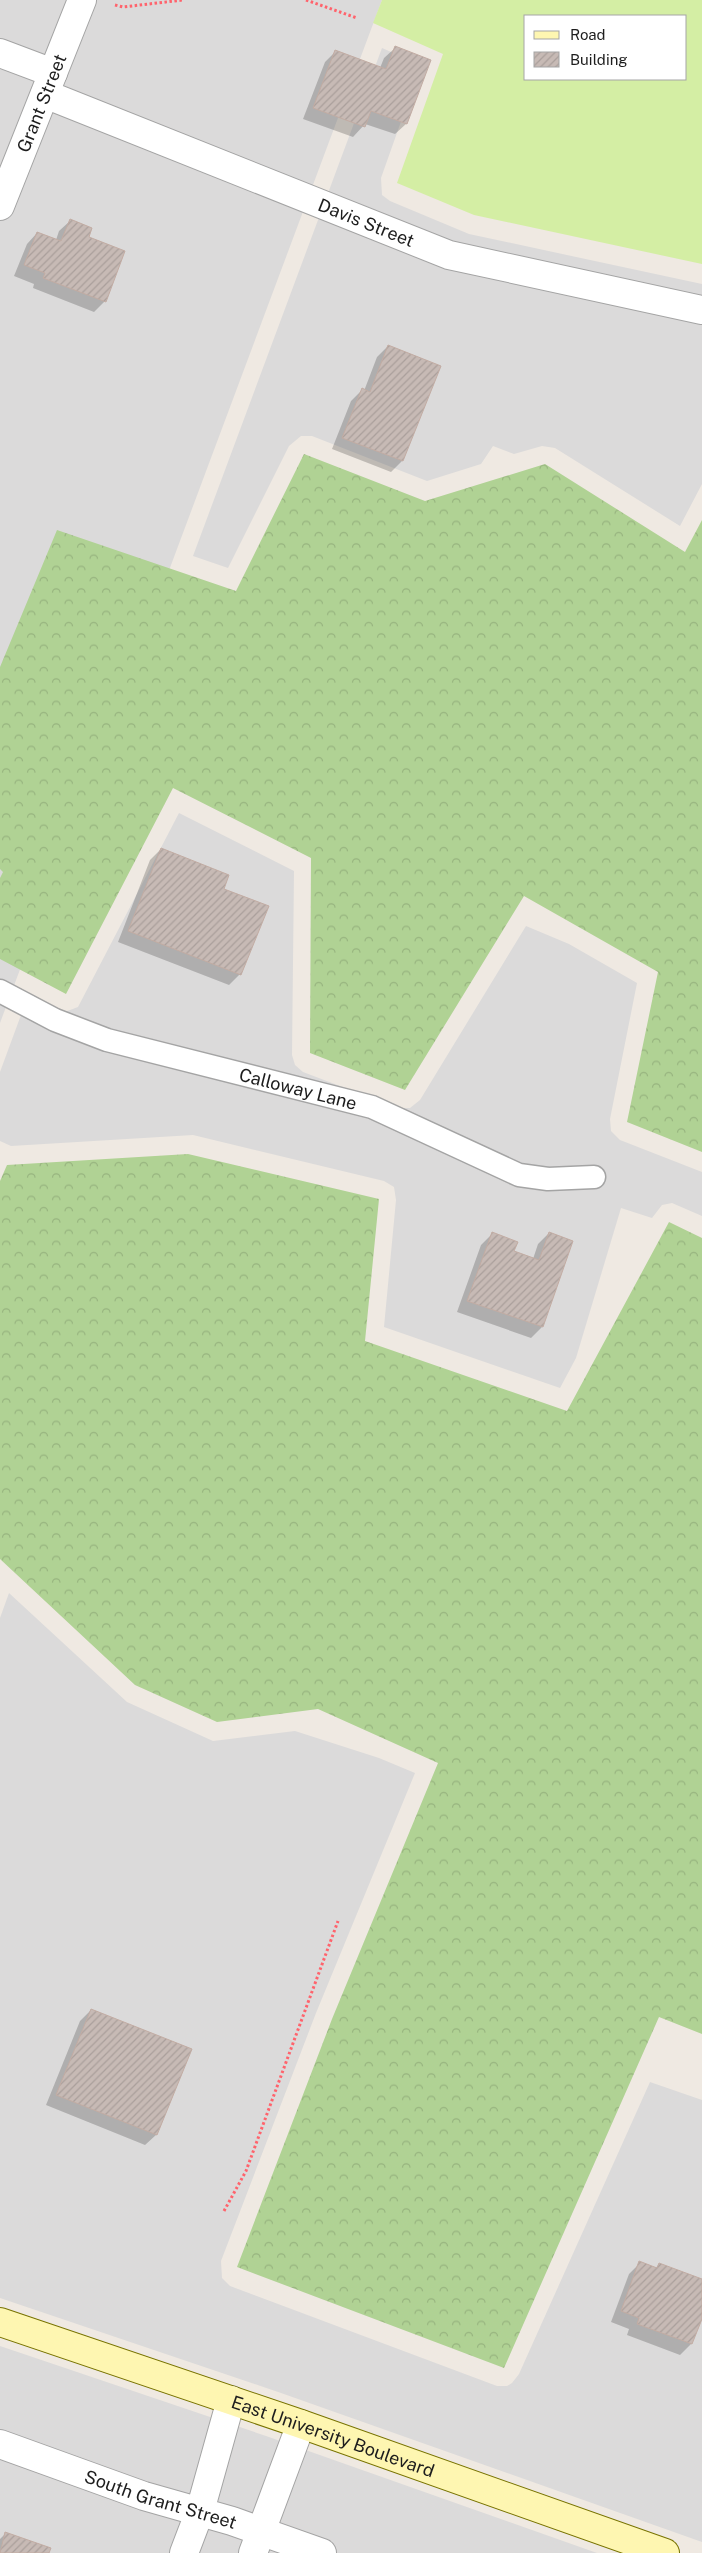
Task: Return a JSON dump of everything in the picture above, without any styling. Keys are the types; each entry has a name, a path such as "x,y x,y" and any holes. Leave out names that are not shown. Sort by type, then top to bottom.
{"street":[{"name":"Grant Street","path":"0,206 49,83 94,1"},
{"name":"Davis Street","path":"0,53 49,83 449,255 702,310"},
{"name":"East University Boulevard","path":"0,2322 301,2424 666,2553"},
{"path":"184,2553 200,2511 231,2400"},
{"path":"257,2542 301,2424"},
{"name":"South Grant Street","path":"0,2444 144,2496 200,2511 257,2542 322,2553"}],"lane":[{"name":"Calloway Lane","path":"0,991 56,1020 107,1040 372,1107 519,1175 548,1179 594,1176"}],"path":[{"path":"94,1 123,7 183,0"},
{"path":"306,0 357,18"},
{"path":"224,2211 246,2172 338,1921"}],"shaded area":[{"path":"0,0 382,0 0,1023"},
{"path":"382,48 421,65 381,178 382,195 390,201 469,234 702,284 702,484 680,526 555,448 542,446 514,454 493,446 481,464 427,481 312,436 301,436 289,446 228,568 193,556"},
{"path":"179,813 294,871 292,1055 295,1065 303,1072 398,1108 410,1108 420,1100 526,926 569,944 637,983 610,1119 611,1131 620,1140 702,1172 702,1216 672,1203 662,1205 652,1218 621,1208 576,1358 560,1388 384,1327 396,1200 394,1187 384,1181 193,1135 11,1146 0,1141 0,1072 28,996 62,1013 78,1007"},
{"path":"9,1593 127,1702 213,1741 295,1731 379,1758 415,1773 316,2013 221,2261 222,2278 230,2286 497,2386 507,2386 519,2374 650,2082 702,2100 702,2542 281,2393 0,2298 0,1618"},
{"path":"0,2346 266,2436 597,2553 0,2553"}],"green space":[{"path":"382,0 702,0 702,264 474,215 397,183 443,54 373,23"},
{"path":"304,454 425,501 545,464 685,552 702,520 702,1152 627,1122 658,972 524,896 405,1090 310,1053 311,858 173,788 66,994 0,959 0,878 3,872 0,869 0,667 57,530 236,591"},
{"path":"188,1154 379,1199 365,1341 567,1411 669,1222 702,1238 702,2034 659,2017 504,2368 237,2267 332,2019 438,1763 318,1709 217,1722 135,1685 0,1559 0,1181 7,1165"}],"building":[{"path":"395,46 431,60 407,124 371,111 365,127 313,108 335,50 386,69"},
{"path":"70,219 92,228 89,237 125,251 106,302 43,278 45,273 24,265 37,232 61,241"},
{"path":"388,345 441,366 403,461 342,438 362,388 370,392"},
{"path":"161,848 229,875 224,889 269,906 241,975 128,931"},
{"path":"492,1232 518,1242 514,1251 539,1260 549,1232 573,1241 543,1327 467,1301"},
{"path":"91,2009 192,2049 157,2135 56,2095"},
{"path":"639,2261 657,2268 659,2263 702,2279 702,2319 692,2344 637,2324 639,2318 621,2311"},
{"path":"5,2532 51,2548 49,2553 0,2553"}]}
